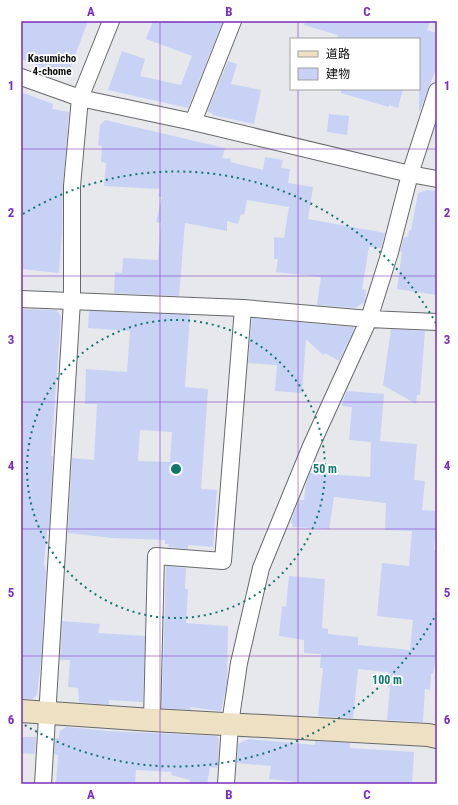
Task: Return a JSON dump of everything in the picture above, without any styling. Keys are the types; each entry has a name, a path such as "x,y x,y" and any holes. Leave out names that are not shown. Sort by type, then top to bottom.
{"street":[{"path":"42,784 48,712 72,301 72,186 80,98 111,21"},
{"path":"193,122 233,21"},
{"path":"21,77 80,98 193,122 410,174 437,179"},
{"path":"226,784 230,724 239,663 261,568 296,481 369,319 390,252 410,174 437,91"},
{"path":"21,299 243,308 369,319 437,322"},
{"path":"152,720 156,556 223,561 243,308"},
{"path":"21,711 152,720 428,734 437,737"}],"building":[{"path":"21,21 88,21 67,77 21,59"},
{"path":"153,21 223,21 188,108 108,90 122,51 145,59 140,76 181,85 192,56 146,39"},
{"path":"305,21 430,21 427,30 437,33 437,66 420,111 420,38 337,38 338,35 304,25"},
{"path":"228,61 237,64 231,84 261,90 254,124 212,115 212,113 207,112"},
{"path":"341,90 403,90 398,108 389,105 389,107 341,93"},
{"path":"21,92 53,104 52,109 69,112 63,185 59,273 21,269"},
{"path":"329,114 349,116 347,135 327,132"},
{"path":"105,120 225,148 222,158 231,159 230,162 263,170 265,157 283,160 281,168 290,169 288,183 313,187 308,219 385,233 381,248 369,247 362,289 366,290 365,302 355,308 317,305 321,277 276,272 278,259 274,259 274,237 284,238 289,207 247,200 244,215 241,214 238,224 227,221 227,231 185,223 179,296 114,293 115,272 122,273 123,258 158,260 161,223 156,222 162,197 158,196 160,189 104,186 106,163 101,162 102,146 98,146 100,125"},
{"path":"427,190 437,191 437,295 397,289 402,252 400,251 404,237 408,237 409,230 411,230 418,193"},
{"path":"22,309 56,310 61,316 51,456 53,456 49,531 47,530 44,563 46,571 41,660 37,695 32,699 21,699"},
{"path":"89,311 190,315 185,387 208,389 201,489 217,490 213,547 188,545 188,549 168,547 169,544 165,544 165,540 111,538 68,533 72,458 94,460 97,404 85,404 86,369 127,372 130,331 88,328","holes":["140,430 172,432 170,462 138,461"]},
{"path":"252,318 353,327 354,329 339,361 325,353 323,355 306,339 302,393 275,391 277,365 248,363"},
{"path":"391,329 425,331 420,395 417,395 416,404 383,385"},
{"path":"347,391 384,394 380,441 417,444 414,480 425,481 422,510 437,511 434,550 437,551 437,652 433,674 431,674 430,690 425,689 423,722 387,720 390,687 387,687 388,672 358,669 353,718 318,716 323,668 320,668 321,654 304,653 304,640 279,636 282,606 286,607 289,576 325,579 322,628 328,629 328,634 358,637 358,645 410,650 413,620 377,616 382,563 409,566 412,531 385,530 386,503 334,497 329,529 293,527 291,521 299,500 304,500 306,483 310,473 370,477 371,442 349,440 352,407 342,406"},
{"path":"166,566 186,568 185,589 188,589 186,623 228,626 227,683 221,711 189,707 192,710 162,708"},
{"path":"62,621 100,624 98,633 145,636 143,702 109,700 109,705 79,702 78,688 68,687 70,660 60,660"},
{"path":"66,727 108,731 217,736 219,739 218,768 210,767 207,784 189,784 190,780 171,775 172,772 136,770 135,784 56,784 58,755 54,754 55,738 59,738 60,731"},
{"path":"21,737 36,737 35,754 21,753"},
{"path":"249,739 315,745 315,741 350,743 350,748 414,752 412,784 319,784 269,779 271,766 237,763 238,744"}],"district":[{"name":"Kasumicho 4-chome","path":"52,64"}]}
